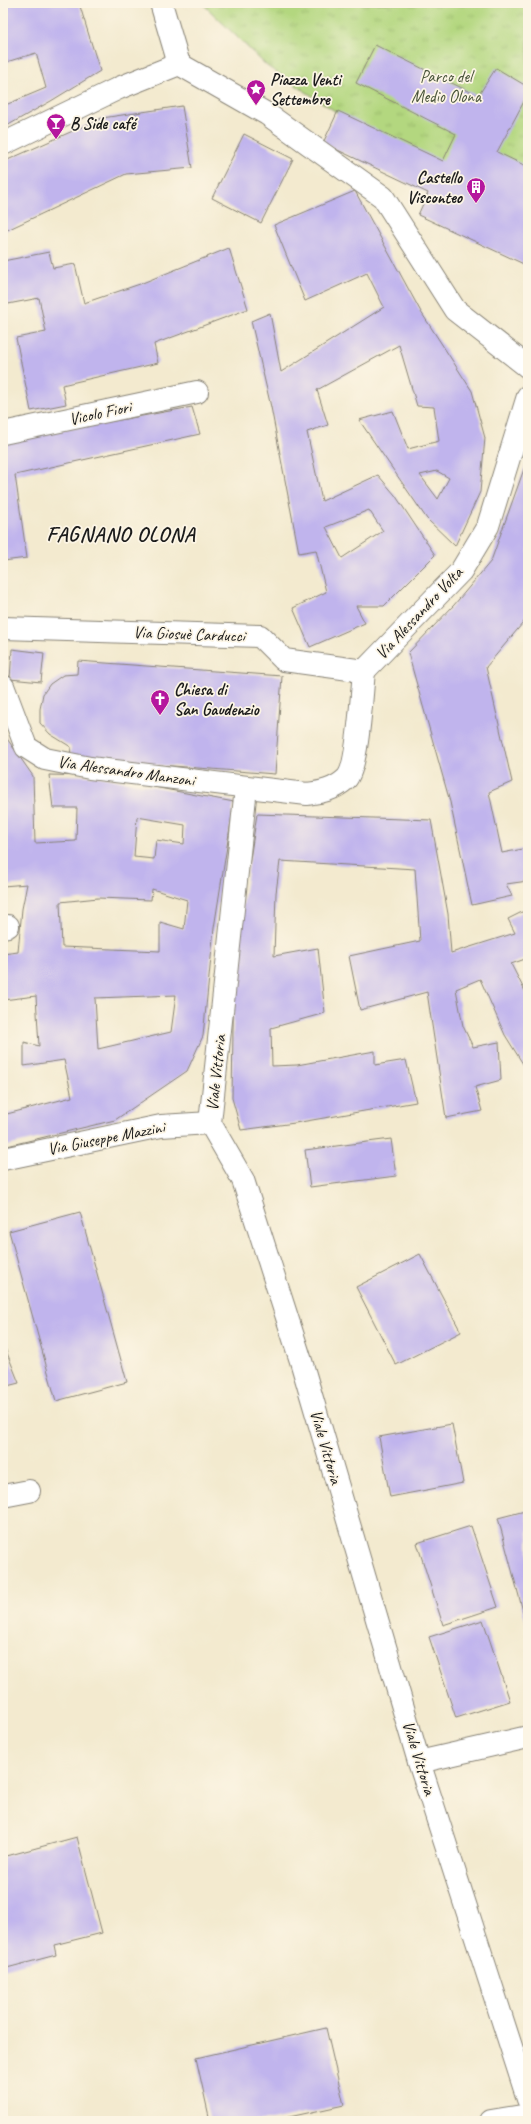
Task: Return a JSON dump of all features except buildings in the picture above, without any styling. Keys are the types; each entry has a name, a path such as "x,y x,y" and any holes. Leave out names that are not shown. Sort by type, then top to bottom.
{"street":[{"path":"161,3 179,64 267,114 383,196 455,310 528,367"},
{"path":"3,144 119,88 179,64"},
{"name":"Vicolo Fiori","path":"3,433 196,392"},
{"name":"Via Alessandro Volta","path":"364,671 461,571 488,526 528,396"},
{"name":"Via Giosuè Carducci","path":"3,628 260,636 284,660 364,671"},
{"name":"Via Alessandro Manzoni","path":"3,686 26,747 45,759 90,768 246,788 307,794 331,790 347,778 355,756 364,671"},
{"name":"Viale Vittoria","path":"246,788 210,1123 243,1180 303,1369 419,1762 528,2099"},
{"name":"Via Giuseppe Mazzini","path":"3,1159 161,1126 210,1123"},
{"path":"3,1496 29,1491"},
{"path":"419,1762 528,1737"},
{"path":"491,2121 528,2115"}],"green space":[{"name":"Parco del Medio Olona","path":"202,3 528,3 528,239 267,66"}],"place":[{"name":"Piazza Venti Settembre","path":"256,106"},
{"name":"B Side café","path":"56,140"},
{"name":"Castello Visconteo","path":"476,204"},
{"name":"Chiesa di San Gaudenzio","path":"160,716"}],"district":[{"name":"FAGNANO OLONA","path":"121,534"}]}
